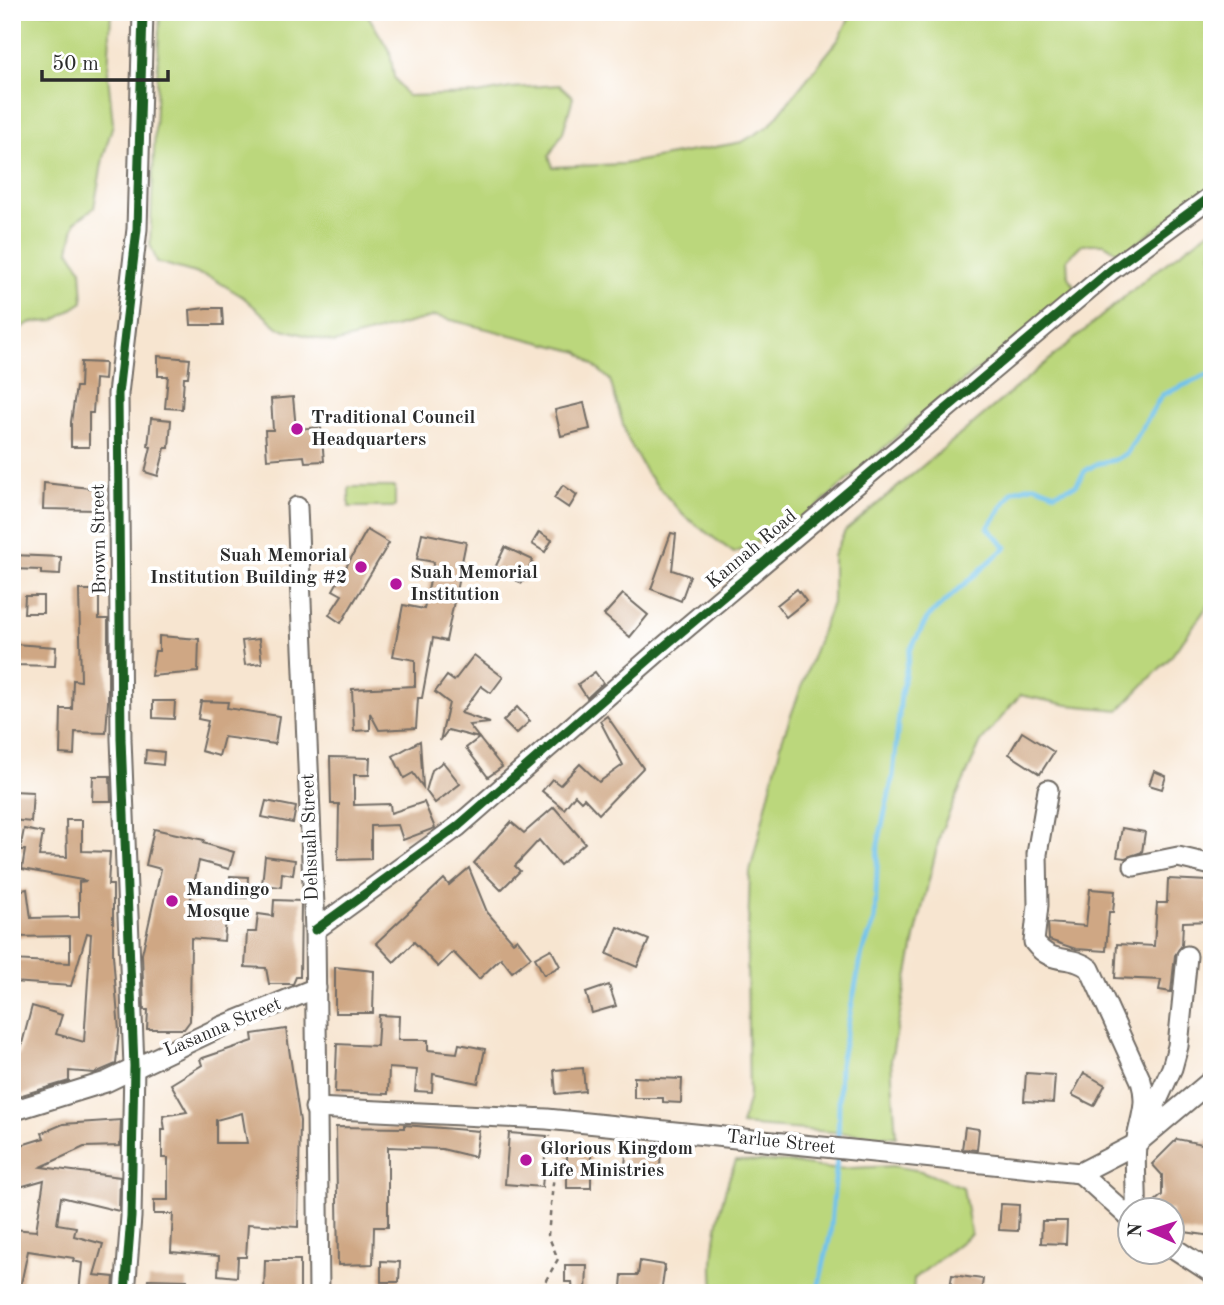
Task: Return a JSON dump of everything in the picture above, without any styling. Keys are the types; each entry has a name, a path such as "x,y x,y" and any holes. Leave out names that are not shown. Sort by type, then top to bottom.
{"street":[{"name":"Brown Street","path":"125,1293 131,1217 134,1066 121,739 116,506 118,394 139,199 143,12"},
{"name":"Kannah Road","path":"315,930 457,827 661,649 1111,270 1212,196"},
{"name":"Dehsuah Street","path":"297,508 315,930 319,1293"},
{"path":"1048,790 1037,854 1034,942 1048,957 1090,969 1146,1095 1145,1111 1136,1144 1136,1196"},
{"path":"1134,866 1161,858 1178,857 1212,865"},
{"path":"1136,1144 1172,1068 1182,1019 1187,956"},
{"name":"Lasanna Street","path":"12,1111 93,1087 134,1066 316,988"},
{"path":"1116,1206 1080,1173 1136,1144 1212,1080"},
{"name":"Tarlue Street","path":"315,1108 547,1119 1080,1173"},
{"path":"1186,1257 1212,1273"}],"path":[{"path":"530,1293 545,1282 558,1259 548,1236 555,1163 547,1119"}],"green space":[{"path":"12,12 111,12 108,75 113,124 103,158 94,208 75,222 69,250 81,269 83,302 54,321 29,323 12,335"},
{"path":"160,12 366,12 390,52 394,77 407,96 477,94 511,88 560,85 573,97 563,132 549,156 553,167 623,164 742,142 770,125 839,39 852,12 1212,12 1212,186 1122,255 1104,244 1082,244 1067,259 1068,277 1078,291 929,408 800,522 734,553 683,515 647,474 627,438 610,380 579,352 435,316 334,343 279,328 243,297 212,278 157,262 150,244"},
{"path":"1212,229 1212,600 1170,658 1119,710 1068,705 1020,695 981,742 941,831 916,933 891,1060 896,1137 741,1125 749,1097 747,963 750,872 782,740 833,600 833,556 845,531 1153,273"},
{"path":"349,487 395,487 395,507 349,507"},
{"path":"736,1161 787,1162 832,1169 893,1166 921,1171 963,1187 971,1234 914,1279 913,1293 715,1293 713,1262 717,1226 725,1190"}],"building":[{"path":"222,308 223,325 191,325 190,310"},
{"path":"158,356 190,359 188,377 184,377 182,409 165,408 168,376 158,376"},
{"path":"81,362 105,363 104,380 95,379 93,413 89,413 89,447 71,447 71,422 76,387 80,387"},
{"name":"Traditional Council Headquarters","path":"293,397 296,429 321,427 324,461 305,462 304,456 267,459 265,430 273,430 271,399"},
{"path":"584,403 590,429 561,436 555,410"},
{"path":"151,418 171,420 169,448 165,448 158,476 145,472 151,447 148,446"},
{"path":"44,483 98,489 97,510 43,509"},
{"path":"563,485 577,495 569,508 554,498"},
{"name":"Suah Memorial Institution Building #2","path":"367,530 389,543 341,623 329,615 342,595 333,590"},
{"path":"539,532 552,540 545,552 532,544"},
{"path":"422,533 466,542 446,641 433,638 422,698 418,698 416,728 379,730 370,713 370,730 354,731 352,689 415,686 415,660 393,656 403,605 424,609 434,562 417,559"},
{"path":"671,533 676,534 672,570 690,576 681,601 651,589"},
{"path":"505,547 533,560 522,583 494,570"},
{"path":"12,555 61,557 60,575 41,574 41,570 12,569"},
{"path":"797,589 806,601 786,617 777,605"},
{"path":"79,590 99,590 99,619 108,619 106,733 75,732 74,755 60,754 61,709 72,709 73,680 81,681"},
{"path":"623,594 648,615 630,637 604,615"},
{"path":"25,596 43,596 43,613 24,613"},
{"path":"159,636 199,639 198,672 151,676 155,651 159,651"},
{"path":"259,639 262,663 245,665 242,641"},
{"path":"14,644 56,647 55,666 13,665"},
{"path":"474,655 503,677 491,693 481,686 461,713 490,723 469,725 479,738 448,730 440,741 449,703 435,692 447,676 454,681"},
{"path":"595,672 603,683 587,698 578,684"},
{"path":"153,701 175,701 174,719 153,718"},
{"path":"201,701 228,702 227,708 279,716 275,744 224,737 219,756 201,751 208,721 198,719"},
{"path":"517,707 530,721 516,734 503,721"},
{"path":"607,716 643,768 599,814 584,798 581,801 575,795 564,809 542,791 552,779 560,785 580,764 599,782 623,765 600,721"},
{"path":"1022,732 1054,752 1040,774 1009,754"},
{"path":"479,738 502,767 488,777 466,748"},
{"path":"420,741 423,787 413,773 404,778 393,756"},
{"path":"146,750 164,752 163,765 145,763"},
{"path":"330,757 370,758 369,775 354,775 354,805 390,804 391,813 424,802 435,828 403,840 398,825 371,826 371,859 338,860 339,804 331,804"},
{"path":"443,762 460,784 435,803 426,791 432,770"},
{"path":"1154,771 1166,776 1162,789 1149,785"},
{"path":"93,776 110,776 111,801 92,801"},
{"path":"12,791 33,792 31,822 12,820"},
{"path":"266,801 296,807 293,823 262,817"},
{"path":"554,807 585,843 560,865 539,840 515,866 520,871 501,890 474,863 511,822 524,833"},
{"path":"66,820 82,820 82,851 110,852 108,885 113,885 113,955 119,1031 116,1064 95,1073 69,1071 69,1081 12,1098 12,1057 19,1055 32,1006 62,1015 56,1034 84,1042 91,934 87,933 71,986 12,982 12,960 70,963 70,936 12,937 12,892 27,889 31,918 79,917 79,882 87,881 22,869 25,850 20,850 24,829 43,833 39,856 67,857"},
{"path":"1122,828 1145,832 1142,852 1125,858 1117,857"},
{"path":"154,829 204,840 203,843 234,852 229,869 199,861 187,916 226,919 224,941 191,938 190,1021 184,1029 147,1029 148,1010 144,1010 142,954 161,869 146,865"},
{"path":"265,856 295,860 293,875 282,873 281,887 262,885"},
{"path":"469,868 487,912 513,942 517,939 531,957 512,972 501,958 479,979 453,952 438,967 414,942 394,962 376,943 444,879 449,885"},
{"path":"230,876 248,877 247,898 229,897"},
{"path":"1168,879 1208,881 1207,903 1212,903 1212,921 1183,922 1182,945 1175,955 1171,992 1159,990 1161,980 1115,978 1117,944 1154,946 1157,903 1167,903"},
{"path":"1090,889 1115,891 1113,912 1109,912 1106,951 1076,949 1049,940 1048,923 1086,926"},
{"path":"274,900 301,901 300,977 296,977 293,984 269,984 266,968 245,967 247,932 256,932 258,914 273,916"},
{"path":"618,927 649,940 637,967 607,954"},
{"path":"551,949 560,966 544,975 535,958"},
{"path":"335,967 374,971 373,1013 335,1013"},
{"path":"609,985 616,1006 592,1013 586,993"},
{"path":"379,1015 399,1016 398,1040 428,1040 428,1050 457,1053 459,1044 485,1049 478,1083 433,1074 432,1092 415,1091 417,1070 389,1068 388,1094 335,1092 337,1044 377,1046"},
{"path":"286,1029 300,1121 298,1227 248,1224 246,1257 238,1257 237,1277 218,1275 219,1256 171,1252 173,1214 154,1214 154,1200 168,1200 168,1158 162,1158 162,1130 165,1130 163,1116 187,1112 171,1084 202,1065 200,1059 253,1041 252,1034","holes":["242,1113 247,1143 216,1143 216,1120"]},
{"path":"583,1068 585,1091 556,1094 554,1070"},
{"path":"1026,1073 1055,1075 1053,1103 1024,1101"},
{"path":"1084,1073 1105,1085 1094,1106 1072,1095"},
{"path":"634,1077 682,1079 681,1103 663,1102 663,1098 634,1098"},
{"path":"121,1120 120,1146 84,1147 41,1167 120,1177 119,1211 61,1197 57,1224 76,1227 74,1236 103,1244 94,1275 114,1277 113,1293 79,1293 82,1263 73,1261 74,1258 28,1251 19,1293 12,1293 12,1229 36,1231 44,1180 16,1188 12,1174 12,1148 44,1138 42,1133 63,1124"},
{"path":"404,1125 479,1131 475,1157 442,1149 388,1147 388,1227 374,1227 373,1264 338,1265 336,1127 404,1128"},
{"path":"965,1127 979,1129 977,1150 962,1149"},
{"name":"Glorious Kingdom Life Ministries","path":"509,1133 547,1136 542,1187 505,1184"},
{"path":"1212,1137 1212,1236 1186,1232 1186,1196 1161,1196 1162,1175 1152,1164 1177,1139 1202,1144"},
{"path":"647,1145 661,1145 660,1170 625,1165 627,1147 647,1149"},
{"path":"567,1151 591,1151 591,1188 567,1188"},
{"path":"1001,1204 1019,1205 1018,1231 999,1230"},
{"path":"1042,1221 1067,1221 1066,1244 1041,1243"},
{"path":"265,1260 300,1260 300,1293 264,1293"},
{"path":"381,1261 400,1262 399,1282 381,1282"},
{"path":"640,1261 665,1265 661,1293 621,1287 622,1275 638,1275"},
{"path":"565,1265 587,1265 586,1293 573,1293 572,1282 565,1282"},
{"path":"952,1275 983,1279 981,1293 949,1293"},
{"path":"148,1279 187,1280 187,1293 147,1293"}],"waterway":[{"path":"838,1141 840,1064 862,953 875,920 878,844 893,776 901,694 910,650 928,617 1006,547 988,528 1013,491 1035,485 1055,493 1076,485 1085,471 1096,464 1115,460 1127,453 1162,395 1212,373"},
{"path":"817,1293 830,1236 837,1159"}],"cycle path":[{"path":"125,1293 131,1217 134,1066 121,739 118,394 137,229 143,12"},
{"path":"315,930 457,827 661,649 1111,270 1212,196"}],"place":[{"name":"Traditional Council Headquarters","path":"297,429"},
{"name":"Suah Memorial Institution Building #2","path":"361,567"},
{"name":"Suah Memorial Institution","path":"396,584"},
{"name":"Mandingo Mosque","path":"172,901"},
{"name":"Glorious Kingdom Life Ministries","path":"526,1160"}]}
